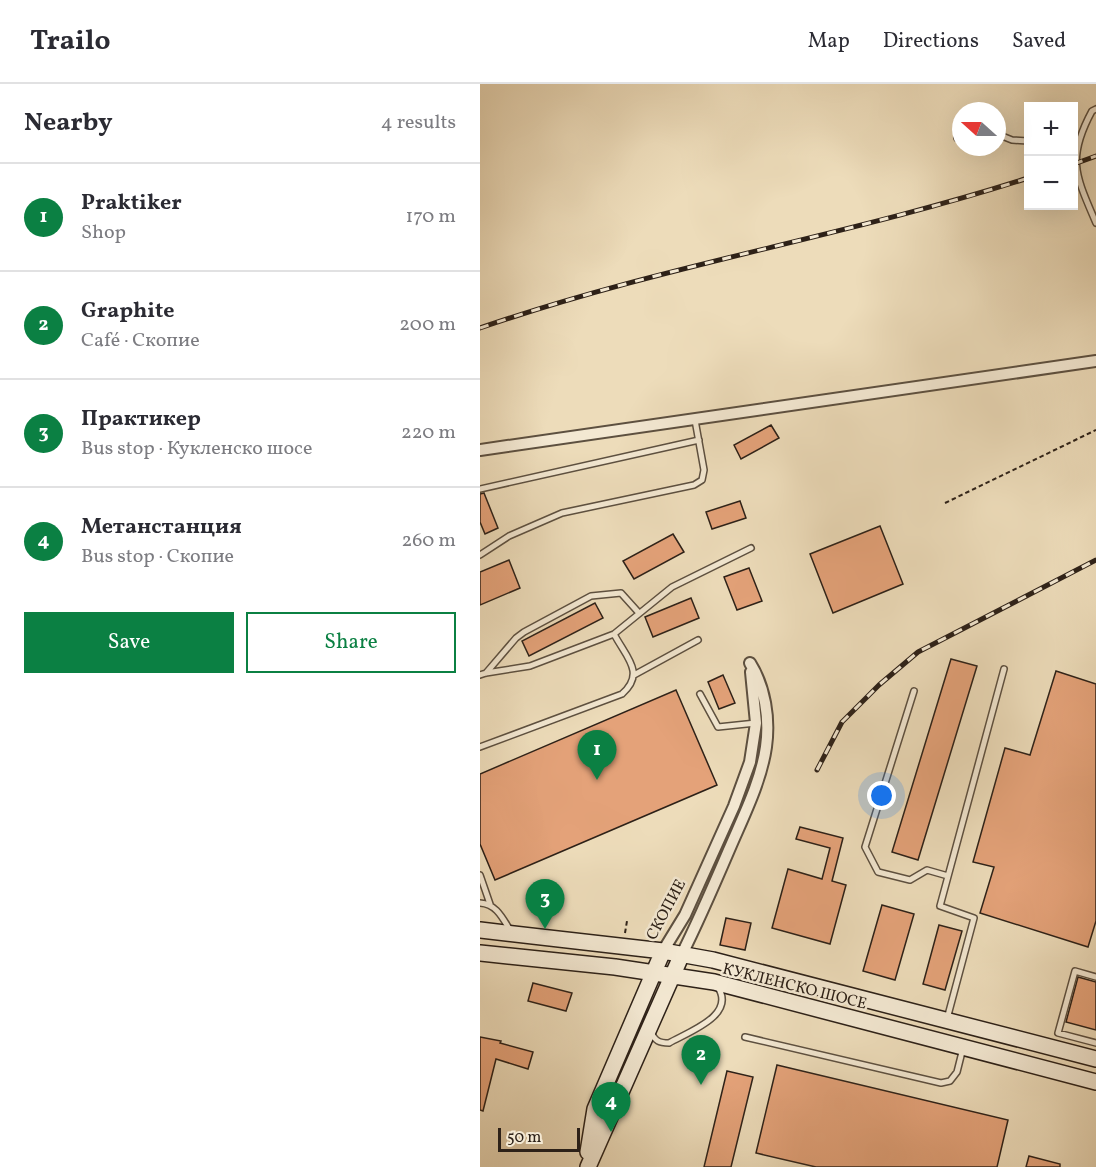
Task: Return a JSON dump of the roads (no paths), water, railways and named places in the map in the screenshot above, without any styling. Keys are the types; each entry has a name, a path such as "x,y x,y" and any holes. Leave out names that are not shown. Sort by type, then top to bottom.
{"main road":[{"name":"КУКЛЕНСКО ШОСЕ","path":"480,930 663,951 728,963 1096,1059"},
{"name":"СКОПИЕ","path":"587,1167 595,1109 663,951"},
{"name":"КУКЛЕНСКО ШОСЕ","path":"480,953 673,975 714,982 1096,1082"},
{"name":"СКОПИЕ","path":"587,1167 682,954"}],"street":[{"path":"480,450 1096,361"},
{"name":"СКОПИЕ","path":"663,951 685,915 750,762 761,724 750,663"},
{"path":"682,954 739,827 761,767 766,746 761,724"},
{"path":"727,820 739,827"}],"lane":[{"path":"1078,132 1092,111 1096,109"},
{"path":"1006,138 1024,141"},
{"path":"1076,156 1077,178 1096,223"},
{"path":"480,554 509,536 562,513 694,485 702,480 704,470 694,418"},
{"path":"480,489 699,440"},
{"path":"483,674 530,666 614,634 672,587 751,548"},
{"path":"483,674 524,632 591,596 621,593 639,613"},
{"path":"480,747 622,694 631,686 634,670 614,634"},
{"path":"634,675 698,640"},
{"path":"947,1021 974,918 940,906 1004,669"},
{"path":"914,691 865,846 878,872 910,880 927,870 948,876"},
{"path":"700,694 718,726 761,724"},
{"path":"480,875 490,904 513,933"},
{"path":"480,903 490,904"},
{"path":"1096,977 1076,971 1058,1033 1096,1043"},
{"path":"656,1013 651,1032 655,1040 669,1043 715,1017 723,1004 722,992 714,982"},
{"path":"745,1037 941,1083 951,1081 957,1072 964,1046"}],"railway":[{"path":"1078,163 1096,156"},
{"path":"480,328 616,287 892,217 1024,179"},
{"path":"817,770 842,722 879,685 918,652 1096,560"}],"place":[{"name":"Praktiker","path":"597,780"},
{"name":"Практикер","path":"545,929"},
{"name":"Graphite","path":"701,1085"},
{"name":"Метанстанция","path":"611,1132"}]}
